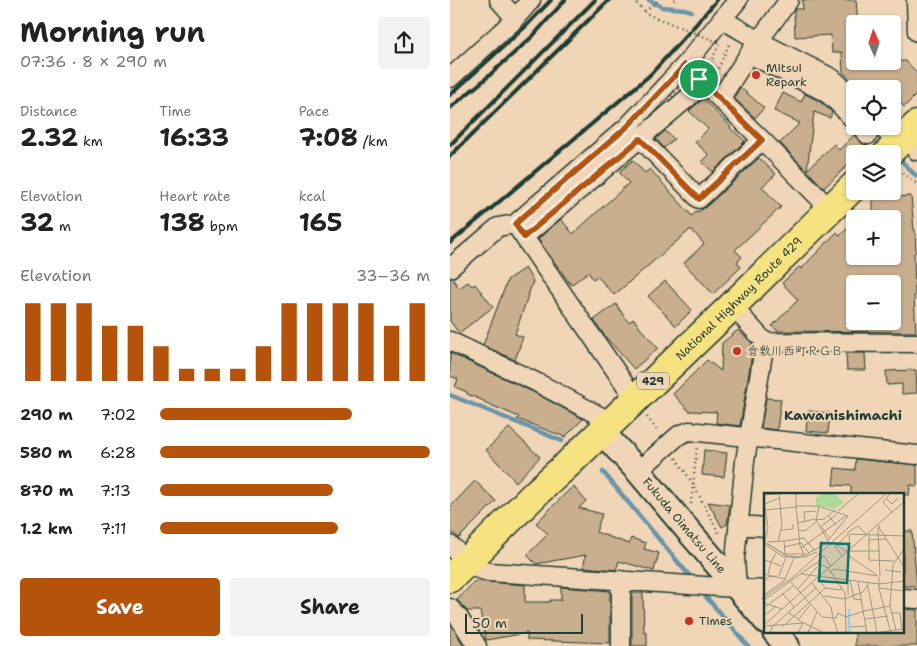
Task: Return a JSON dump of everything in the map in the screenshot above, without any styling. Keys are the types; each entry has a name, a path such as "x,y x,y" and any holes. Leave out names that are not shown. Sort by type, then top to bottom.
{"highway":[{"name":"National Highway Route 429","path":"454,564 536,493 606,426 639,405 732,306 846,193"}],"main road":[{"name":"Fukuda Oimatsu Line","path":"606,426 638,471 764,619"},
{"path":"777,634 787,646"}],"street":[{"path":"499,0 515,18"},
{"path":"450,78 515,18 531,0"},
{"path":"634,133 685,65 738,0"},
{"path":"720,99 754,47 789,0"},
{"path":"916,0 917,32"},
{"path":"722,19 754,47 825,92 846,112"},
{"path":"754,47 832,78 846,91"},
{"path":"685,65 830,209"},
{"path":"520,230 634,133 704,84"},
{"path":"634,133 699,199 762,140"},
{"path":"450,268 498,226 520,230 639,405"},
{"path":"732,306 766,342 917,342"},
{"path":"450,341 538,383 606,426"},
{"path":"737,588 734,559 745,461 766,342"},
{"path":"638,471 679,435 689,431 917,455"},
{"path":"738,525 764,526"},
{"path":"454,564 489,572 764,590"},
{"path":"620,646 621,580"},
{"path":"904,598 917,599"},
{"path":"450,608 459,618 477,646"}],"path":[{"path":"633,0 649,15 720,42 710,64"},
{"path":"645,12 658,0"},
{"path":"663,105 706,61 718,69 731,39"},
{"path":"892,142 917,184"},
{"path":"639,405 693,484 721,536"},
{"path":"690,508 699,431"}],"building":[{"path":"802,0 856,0 857,15 846,15 846,70 901,70 901,61 906,61 917,73 917,94 904,107 901,103 901,80 851,80 843,72 842,52 832,53 831,35 795,37 794,12 795,9 803,9"},
{"path":"740,87 764,108 755,118 734,98"},
{"path":"783,93 801,102 805,94 819,101 832,112 830,118 814,112 807,170 834,144 839,150 854,135 860,142 866,145 846,145 846,167 824,188 780,143 800,123 774,111"},
{"path":"703,99 745,141 713,172 702,162 709,155 695,142 708,129 689,111"},
{"path":"665,131 674,139 664,148 656,139"},
{"path":"759,158 776,174 762,187 781,207 735,250 742,257 737,262 741,267 713,294 684,263 704,244 691,229 614,295 597,276 593,279 588,272 571,285 538,239 561,219 573,234 629,183 619,172 633,160 645,173 650,169 692,216 697,211 706,207"},
{"path":"911,196 916,252 914,253 914,296 916,332 778,331 772,326 798,300 782,283 799,267 801,269 837,232 840,236 846,230 846,265 901,265 901,210 873,210 873,200 901,200 901,197"},
{"path":"525,268 533,281 515,334 523,337 515,360 483,345 508,279"},
{"path":"450,278 459,288 468,282 472,286 475,284 493,307 459,333 450,321"},
{"path":"665,281 692,310 676,326 648,296"},
{"path":"616,304 628,322 634,319 658,348 634,369 604,335 594,320"},
{"path":"738,330 752,343 740,426 716,423 717,412 689,411 673,394 707,360 721,371 722,343"},
{"path":"450,353 533,392 583,419 565,437 517,419 519,417 455,387 458,379 450,376"},
{"path":"846,353 865,353 866,370 847,370"},
{"path":"916,370 917,393 902,394 902,384 887,385 886,371"},
{"path":"766,398 781,399 777,430 761,428"},
{"path":"808,411 830,413 828,433 806,431"},
{"path":"509,428 540,457 516,482 486,450"},
{"path":"704,450 727,453 724,477 702,475"},
{"path":"856,459 917,465 917,486 910,485 909,495 904,495 904,493 851,493 851,486 833,485 835,468 855,470"},
{"path":"475,481 496,501 459,538 450,531 450,507"},
{"path":"573,486 586,501 579,508 602,514 596,532 629,544 631,538 646,543 644,549 659,553 654,571 619,561 616,570 583,567 586,555 536,564 527,555 548,534 536,523"},
{"path":"708,502 730,505 727,524 722,527"},
{"path":"904,531 912,531 917,586 904,586"},
{"path":"475,581 525,585 525,602 561,600 561,587 610,591 610,643 527,640 527,633 486,640 480,611 467,611 457,600"},
{"path":"632,593 643,593 644,633 647,633 647,646 632,646"},
{"path":"904,609 917,610 917,646 855,646 855,634 904,634"},
{"path":"451,624 464,646 450,646"}],"waterway":[{"path":"649,0 662,7 691,11"},
{"path":"728,33 740,39"},
{"path":"901,160 917,176"},
{"path":"450,395 562,441"},
{"path":"603,472 693,580"},
{"path":"701,591 748,646"}],"railway":[{"path":"450,95 525,27 551,0"},
{"path":"450,108 533,36 565,0"},
{"path":"450,145 595,0"},
{"path":"450,156 609,0"},
{"path":"450,243 650,75 717,0"}],"place":[{"name":"Mitsui Repark","path":"756,75"},
{"name":"倉敷川西町ＲＧＢ","path":"737,351"},
{"name":"Times","path":"689,621"}],"district":[{"name":"Kawanishimachi","path":"843,415"}],"route":[{"path":"685,65 699,79 762,140 699,199 640,139 524,237 515,224 628,126 685,65"}]}
